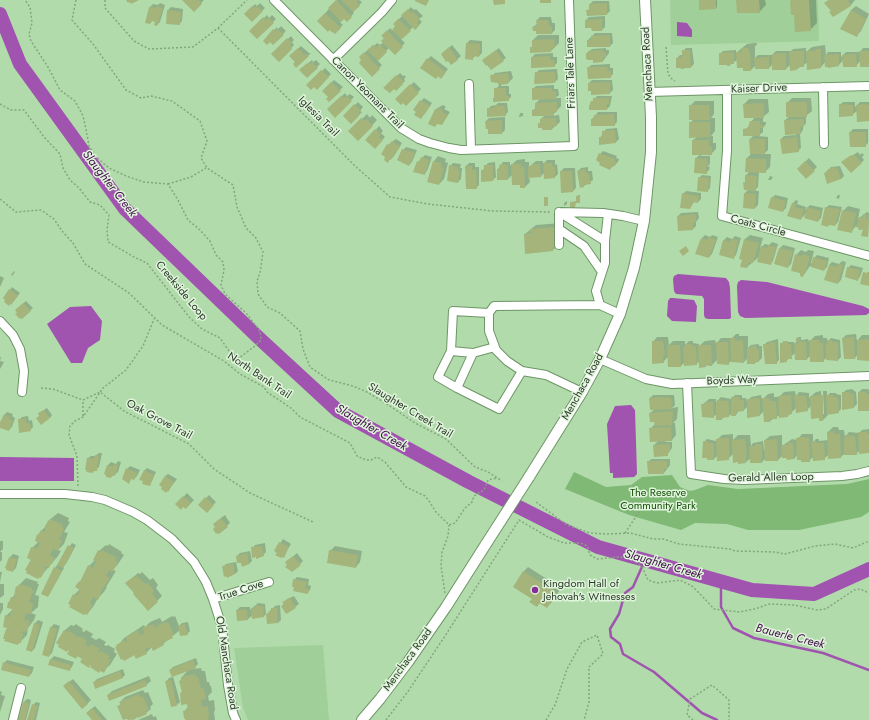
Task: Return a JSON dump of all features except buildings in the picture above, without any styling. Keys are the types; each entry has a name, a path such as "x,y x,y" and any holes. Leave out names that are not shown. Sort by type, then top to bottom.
{"main road":[{"name":"Menchaca Road","path":"362,720 417,650 529,477 582,392 600,359 620,314 634,268 644,221 651,152 645,0"}],"street":[{"name":"Canon Yeomans Trail","path":"274,0 392,121 419,139 440,146 461,150 574,146"},
{"path":"333,60 382,12 392,0"},
{"name":"Friars Tale Lane","path":"569,0 574,146"},
{"path":"468,84 471,149"},
{"name":"Kaiser Drive","path":"649,92 869,86"},
{"path":"823,87 824,144"},
{"name":"Coats Circle","path":"727,90 727,151 722,216 869,256"},
{"path":"559,212 608,214 644,221"},
{"path":"559,212 559,245"},
{"path":"559,212 605,241"},
{"path":"600,305 596,291 605,263 605,241 608,214"},
{"path":"559,229 584,246 602,272"},
{"path":"582,392 546,375 522,371 506,361 495,347 489,331 489,313 494,306 600,305 620,314"},
{"path":"489,313 453,311 451,351 438,377 499,409 522,371"},
{"path":"0,321 10,332 20,349 24,364 22,392"},
{"path":"451,351 473,353 495,347"},
{"path":"457,388 473,353"},
{"name":"Boyds Way","path":"600,359 655,382 672,384 869,376"},
{"name":"Gerald Allen Loop","path":"687,383 691,474 724,479 744,480 842,476 869,471"},
{"name":"Old Manchaca Road","path":"0,494 78,495 105,500 133,512 161,529 184,551 201,573 213,600 222,631 228,685 233,713 236,720"},
{"name":"True Cove","path":"213,600 269,582"},
{"path":"13,720 21,688"}],"path":[{"path":"25,0 30,7 32,23 28,34 31,41 48,67 60,90 75,101 78,106 83,116 89,146 96,157 109,168 144,182 168,184 191,177 207,168 201,158 207,141 200,121 172,101 151,96 141,98 126,90 93,44 72,20 76,0"},
{"path":"105,0 105,8 134,42 149,48 193,47 218,28 247,0"},
{"name":"Iglesia Trail","path":"218,28 354,165 390,197 428,204 493,211 559,212"},
{"path":"666,46 668,74 675,81"},
{"name":"Creekside Loop","path":"0,104 11,110 24,110 60,154 63,168 70,180 79,188 90,202 100,205 110,215 106,230 108,242 147,263 190,317 202,329 220,338 229,351 239,358 261,340 260,331 246,313 225,294 221,285 224,270 223,262 216,255 210,241 188,220 168,184"},
{"name":"Slaughter Creek Trail","path":"207,168 233,185 237,207 246,228 256,238 263,252 260,273 257,281 258,294 267,307 280,313 300,331 303,349 310,367 329,380 353,386 367,392 415,423 446,439 475,467 488,472 502,481"},
{"name":"North Bank Trail","path":"0,199 16,212 41,210 54,219 62,232 73,243 85,264 129,293 162,325 224,361 240,374 264,387 267,392 291,408 300,417 350,443 357,456 366,460 371,460 377,457 385,462 406,487 425,496 436,512 449,525"},
{"path":"78,486 77,456 69,435 70,426 83,417 103,388 126,370 143,346 154,318"},
{"path":"41,388 53,389 83,400 100,392"},
{"name":"Oak Grove Trail","path":"100,392 124,411 190,444 214,469 250,493 313,522"},
{"path":"83,400 83,417"},
{"path":"445,593 441,566 442,550 448,536 449,525 455,523 465,508 472,502 474,496 484,490 488,480 497,478"},
{"path":"536,502 567,525 590,533 607,534 625,532 653,539 663,539 679,544 730,549 735,551 775,552 785,554 815,546 835,544 853,548 869,541"},
{"path":"625,532 639,512 650,503"},
{"path":"386,720 409,690 445,636 519,520 548,537 564,543 580,543 587,546 590,555 597,559 619,557 632,559 642,567 648,580 657,583 680,580 692,586 714,609 740,612 769,604 794,605 817,610 826,609 854,590 860,589 869,593"},
{"path":"546,720 555,705 567,669 582,642 597,634 603,654 589,668 589,702 584,720"},
{"path":"693,720 687,715 690,699 712,686 729,700 729,720"}],"shaded area":[{"path":"670,0 818,0 819,41 671,45"},
{"path":"677,22 687,23 692,30 692,37 677,36"},
{"path":"678,274 726,278 729,282 730,288 731,318 705,318 704,299 702,296 676,294 674,291 673,279 674,276"},
{"path":"741,280 767,282 863,306 869,309 869,313 866,315 745,318 740,316 738,312 737,286 738,282"},
{"path":"670,298 694,300 697,306 696,322 672,321 667,316 668,301"},
{"path":"91,306 102,321 100,340 88,348 82,363 71,363 47,324 70,307"},
{"path":"631,405 635,410 637,474 634,477 613,478 613,473 610,473 607,424 615,406"},
{"path":"0,457 74,458 74,481 0,481"},
{"path":"323,645 329,720 248,720 243,708 234,648"}],"green space":[{"name":"The Reserve Community Park","path":"574,472 606,487 631,485 642,477 672,475 680,487 690,491 708,485 738,489 847,484 869,479 869,512 861,517 799,530 748,530 727,524 695,523 681,530 629,515 565,489"}],"waterway":[{"name":"Slaughter Creek","path":"0,14 20,64 125,209 261,340 338,411 469,482 598,547 752,590 814,594 869,569"},
{"path":"645,560 633,587 625,593 619,614 610,629 611,637 620,644 623,654 654,672 702,713 717,720"},
{"name":"Bauerle Creek","path":"721,581 721,607 733,628 754,638 823,653 869,670"}],"place":[{"name":"Kingdom Hall of Jehovah's Witnesses","path":"535,590"}]}
